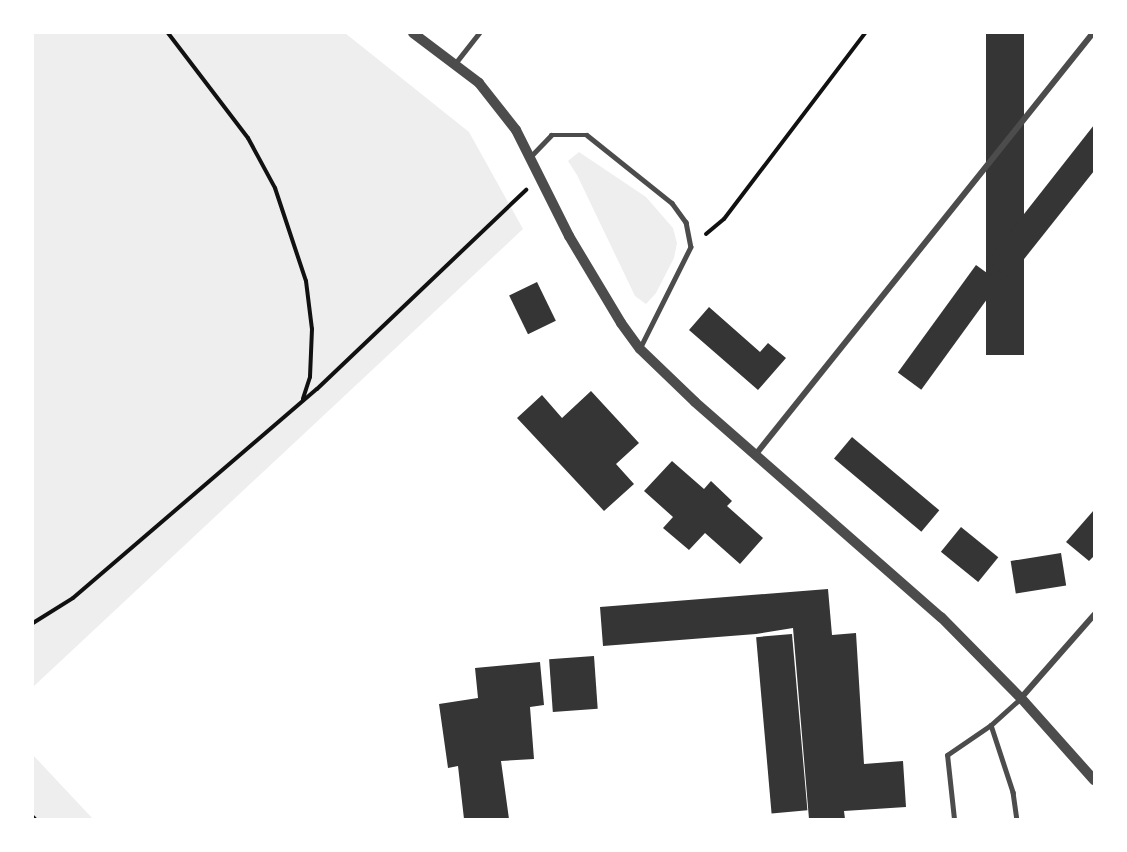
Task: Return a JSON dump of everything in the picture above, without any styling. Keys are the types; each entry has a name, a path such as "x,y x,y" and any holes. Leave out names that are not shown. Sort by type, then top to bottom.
{"street":[{"path":"413,33 489,94 516,130 569,236 621,323 640,349 663,374 916,593 1021,698 1094,780"},
{"path":"756,454 1093,33"},
{"path":"1021,698 1094,615"}],"lane":[{"path":"454,65 478,33"},
{"path":"530,158 551,135 587,135 672,203 686,222 691,247 640,349"},
{"path":"954,819 947,755 991,724 1021,698"},
{"path":"991,724 1013,792 1017,819"}],"path":[{"path":"168,33 248,138 275,188 306,281 312,329 310,377 303,400"},
{"path":"691,247 724,219 865,33"},
{"path":"33,623 74,598 303,400 540,177"}],"shaded area":[{"path":"33,33 345,33 469,132 523,229 33,687"},
{"path":"579,152 646,197 673,228 677,243 674,258 656,293 646,304 635,296 577,175 568,161"},
{"path":"33,755 93,819 33,819"}],"building":[{"path":"986,33 1024,33 1024,355 986,355"},
{"path":"1094,125 1094,171 1009,278 987,261"},
{"path":"976,265 999,282 921,390 898,373"},
{"path":"537,282 556,321 528,334 509,296"},
{"path":"709,307 760,352 768,343 786,358 758,390 689,330"},
{"path":"591,391 639,443 616,464 634,484 604,511 517,418 542,395 562,418"},
{"path":"852,437 939,510 921,532 834,458"},
{"path":"672,461 704,489 711,481 732,501 727,506 763,538 740,564 705,533 689,550 663,528 673,517 644,491"},
{"path":"1094,510 1094,556 1089,561 1066,542"},
{"path":"961,527 998,557 978,582 941,552"},
{"path":"1061,553 1066,586 1016,594 1011,561"},
{"path":"828,589 832,635 856,633 864,764 903,761 906,807 844,811 845,819 809,819 793,628 756,634 603,646 600,607"},
{"path":"792,634 807,810 772,813 756,637"},
{"path":"594,656 598,709 553,712 549,659"},
{"path":"540,662 544,705 530,707 534,759 501,761 509,819 464,819 458,766 448,768 439,704 478,698 475,668"}]}
